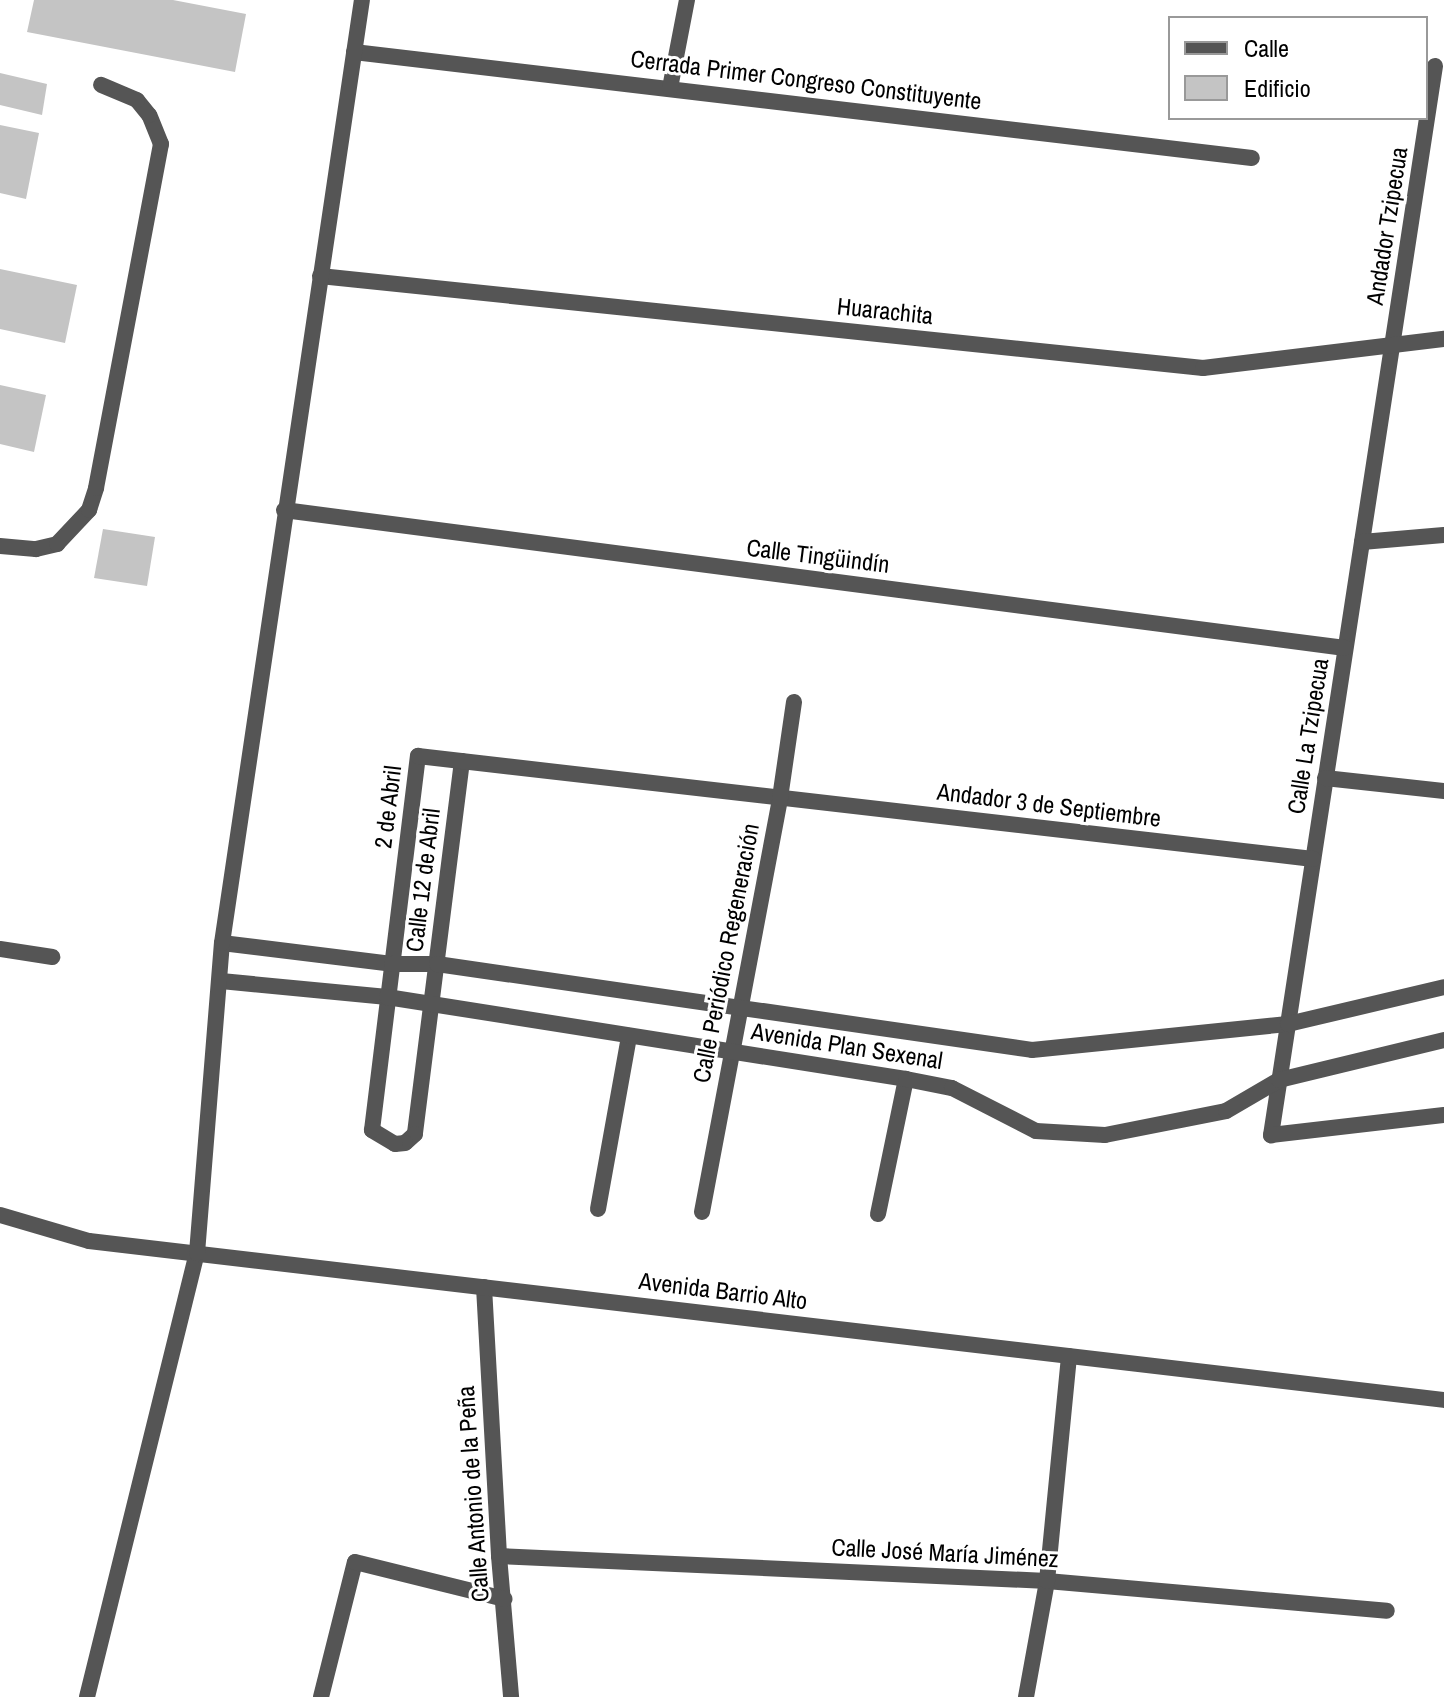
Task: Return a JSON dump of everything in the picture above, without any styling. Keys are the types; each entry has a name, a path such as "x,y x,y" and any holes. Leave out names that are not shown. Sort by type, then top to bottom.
{"street":[{"path":"87,1697 197,1253 222,943 362,0"},
{"path":"670,88 687,0"},
{"name":"Cerrada Primer Congreso Constituyente","path":"354,52 1252,158"},
{"name":"Andador Tzipecua","path":"1428,112 1435,66"},
{"path":"0,546 36,549 57,544 89,510 96,488 161,144 149,115 137,100 101,85"},
{"name":"Andador Tzipecua","path":"1393,345 1427,120"},
{"name":"Huarachita","path":"320,276 1203,368 1444,339"},
{"name":"Calle La Tzipecua","path":"1393,345 1271,1135 1444,1115"},
{"name":"Calle Tingüindín","path":"284,510 1345,648"},
{"path":"1362,542 1444,535"},
{"name":"Calle Periódico Regeneración","path":"702,1212 780,798 794,702"},
{"name":"2 de Abril","path":"372,1130 418,756 780,798"},
{"name":"Calle 12 de Abril","path":"372,1130 395,1144 405,1143 415,1134 462,761"},
{"path":"1325,778 1444,791"},
{"name":"Andador 3 de Septiembre","path":"780,798 1313,859"},
{"name":"Avenida Plan Sexenal","path":"222,943 392,964 437,964 1032,1050 1288,1024 1444,987"},
{"path":"0,949 52,957"},
{"name":"Avenida Plan Sexenal","path":"221,981 387,997 906,1079 952,1088 1036,1131 1105,1135 1226,1111 1279,1080 1444,1040"},
{"path":"598,1209 629,1036"},
{"path":"878,1214 906,1079"},
{"name":"Avenida Barrio Alto","path":"0,1215 89,1241 1444,1400"},
{"name":"Calle Antonio de la Peña","path":"484,1287 499,1556 511,1697"},
{"path":"1026,1697 1047,1581 1069,1356"},
{"name":"Calle José María Jiménez","path":"499,1556 1047,1581 1387,1611"},
{"path":"321,1697 355,1562 504,1599"}],"building":[{"path":"34,0 173,0 246,14 235,72 27,32"},
{"path":"0,73 47,84 42,115 0,105"},
{"path":"0,125 39,133 26,199 0,193"},
{"path":"0,269 77,285 65,343 0,329"},
{"path":"0,385 46,395 34,452 0,444"},
{"path":"103,529 155,537 147,586 94,578"}]}
